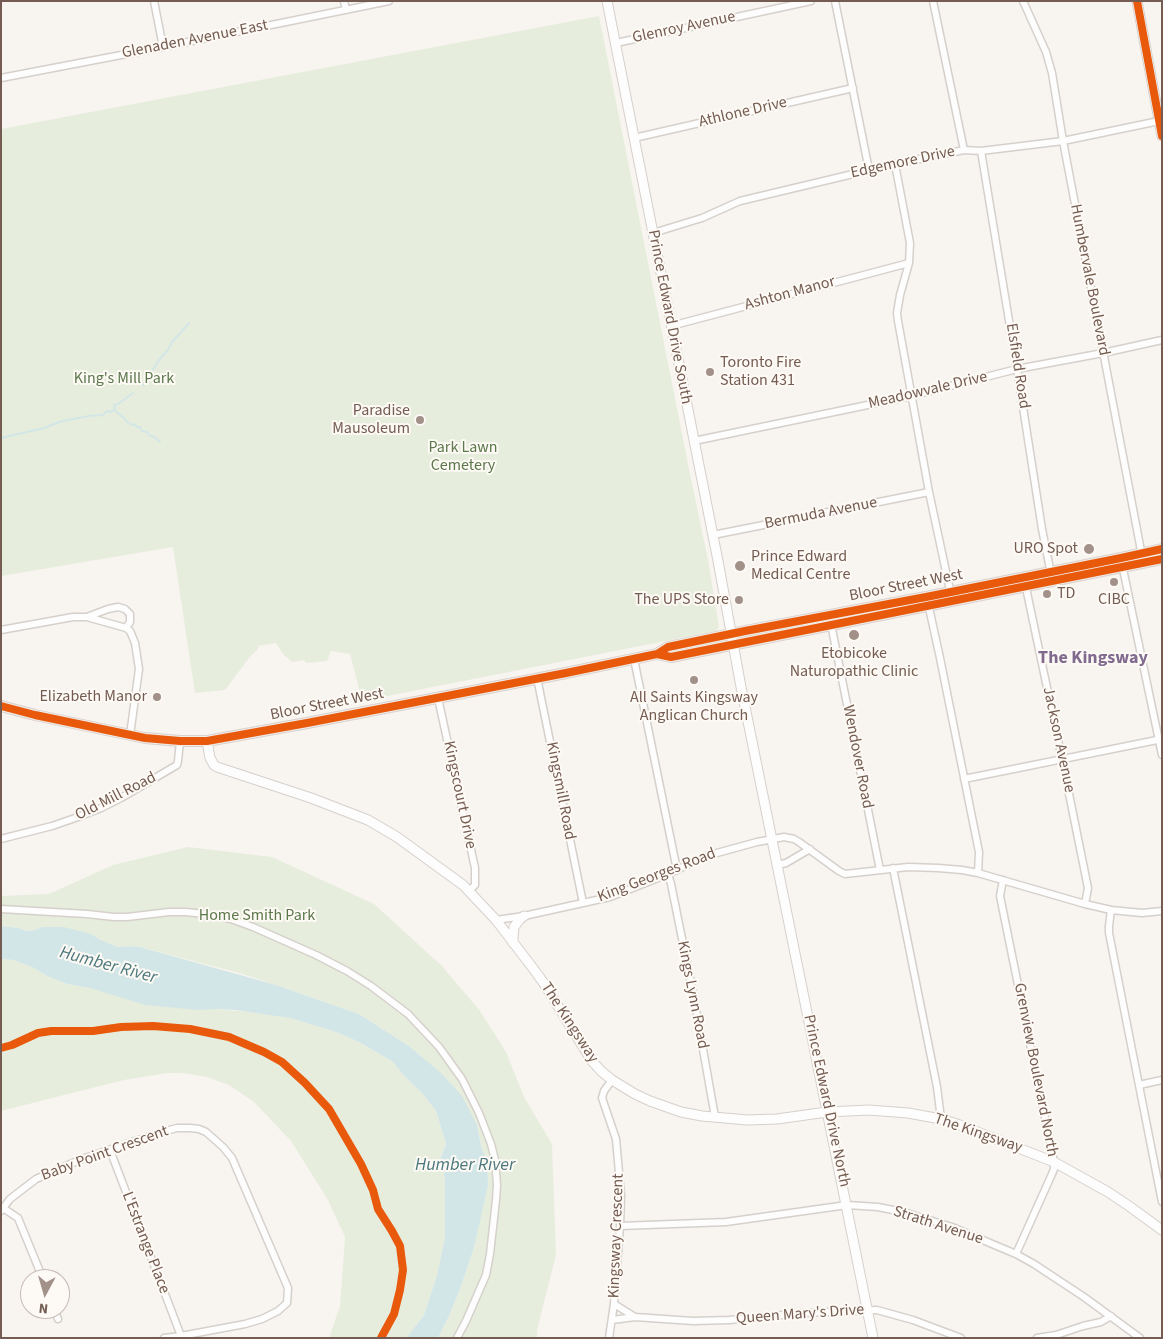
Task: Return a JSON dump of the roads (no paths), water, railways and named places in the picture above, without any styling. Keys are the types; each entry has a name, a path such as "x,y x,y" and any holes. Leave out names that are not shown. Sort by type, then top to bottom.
{"main road":[{"name":"Bloor Street West","path":"1,706 130,735 180,741 208,741 634,659 657,654 668,647 730,634 830,620 1122,563 1142,558 1162,548"},
{"name":"Bloor Street West","path":"1142,558 1162,559"},
{"name":"Bloor Street West","path":"657,654 671,657 732,645 830,620"}],"street":[{"path":"154,1 163,47"},
{"path":"344,1 346,10"},
{"name":"Glenaden Avenue East","path":"1,78 390,1"},
{"name":"Prince Edward Drive South","path":"607,1 713,535 732,645"},
{"name":"Glenroy Avenue","path":"616,42 811,1"},
{"path":"836,1 869,170"},
{"path":"933,1 964,150"},
{"name":"Humbervale Boulevard","path":"1024,1 1052,73 1062,141 1142,558"},
{"path":"1137,1 1162,136"},
{"name":"Athlone Drive","path":"634,138 853,88"},
{"name":"Edgemore Drive","path":"653,233 702,218 740,200 895,164 964,150 981,151 1062,141 1159,121"},
{"name":"Elsfield Road","path":"981,151 1051,577"},
{"path":"895,164 910,244 909,263 900,295 898,313 911,396 951,596"},
{"name":"Ashton Manor","path":"671,326 909,263"},
{"name":"Meadowvale Drive","path":"694,441 911,396 1017,369 1162,340"},
{"name":"Bermuda Avenue","path":"713,535 929,492"},
{"path":"1122,563 1162,755"},
{"name":"Jackson Avenue","path":"1025,582 1088,888 1085,904"},
{"path":"927,601 978,852 978,873"},
{"path":"87,617 108,609 125,608 130,614 130,622 126,628"},
{"path":"1,630 73,617 87,617 126,628 132,634 135,643 139,669 130,735"},
{"name":"Wendover Road","path":"830,620 880,870"},
{"name":"Prince Edward Drive North","path":"732,645 873,1338"},
{"path":"634,659 677,870"},
{"name":"Kingsmill Road","path":"537,678 583,903"},
{"name":"Kingscourt Drive","path":"438,698 475,868 475,885 469,891"},
{"path":"964,779 1160,739"},
{"name":"Old Mill Road","path":"1,839 52,826 101,808 121,798 177,765 180,741"},
{"name":"The Kingsway","path":"208,741 210,758 217,768 311,798 368,820 397,837 439,866 469,891 496,920 543,982 592,1061 612,1080 635,1094 667,1108 715,1117 756,1120 827,1112 880,1110 942,1119 1054,1162 1108,1192 1160,1226"},
{"name":"King Georges Road","path":"496,920 524,916 610,897 668,874 706,856 784,837 794,839 845,874 893,868 938,868 978,873 1111,910 1142,913 1162,911"},
{"path":"777,865 786,863 810,849"},
{"path":"893,868 942,1119"},
{"name":"Kings Lynn Road","path":"668,874 693,993 715,1117"},
{"name":"Grenview Boulevard North","path":"1003,880 1000,896 1054,1162 1052,1174 1016,1254"},
{"path":"1,909 114,917 169,912 213,915 278,938 340,967 389,999 408,1014 439,1047 462,1079 479,1113 495,1160 498,1185 486,1275 457,1338"},
{"path":"1111,910 1108,926 1109,933 1162,1202"},
{"path":"514,943 514,928 524,916"},
{"name":"Kingsway Crescent","path":"609,1338 614,1304 621,1195 616,1139 602,1098 604,1091 612,1080"},
{"path":"1139,1085 1162,1080"},
{"name":"Baby Point Crescent","path":"2,1210 10,1199 36,1179 82,1159 177,1128 199,1129 206,1132 229,1154 236,1167 288,1288 287,1303 278,1311 262,1319 224,1329 181,1336"},
{"name":"L'Estrange Place","path":"110,1150 181,1336"},
{"name":"Strath Avenue","path":"620,1226 726,1222 847,1205 878,1207 910,1214 952,1227 1016,1254 1111,1316 1140,1338"},
{"path":"2,1210 18,1218 39,1269"},
{"name":"Queen Mary's Drive","path":"614,1304 635,1317"},
{"name":"Queen Mary's Drive","path":"612,1320 635,1317 693,1321 730,1320 804,1312 877,1310 913,1320 961,1338"},
{"path":"1037,1338 1056,1336 1101,1322 1111,1316"},
{"path":"164,1338 181,1336"}],"water":[{"name":"Humber River","path":"1,926 19,928 26,931 42,927 64,927 91,934 118,947 140,947 276,985 359,1014 409,1046 441,1073 462,1096 477,1125 482,1150 487,1159 488,1185 474,1248 459,1292 438,1338 406,1338 424,1315 437,1275 445,1237 444,1171 439,1162 446,1144 436,1111 393,1062 361,1043 336,1032 290,1018 235,1010 198,1010 145,1005 90,988 67,984 49,977 32,967 13,960 1,959"}],"waterway":[{"path":"143,385 173,341 189,323"},
{"path":"114,410 114,405 133,393"},
{"path":"1,438 44,428 62,421 103,415 107,411 114,410 127,422 140,427 142,431 147,432 160,442"}],"place":[{"name":"Toronto Fire Station 431","path":"710,372"},
{"name":"Paradise Mausoleum","path":"420,420"},
{"name":"URO Spot","path":"1089,549"},
{"name":"Prince Edward Medical Centre","path":"740,566"},
{"name":"CIBC","path":"1114,582"},
{"name":"TD","path":"1047,594"},
{"name":"The UPS Store","path":"739,600"},
{"name":"Etobicoke Naturopathic Clinic","path":"854,635"},
{"name":"All Saints Kingsway Anglican Church","path":"694,680"},
{"name":"Elizabeth Manor","path":"157,697"}],"district":[{"name":"The Kingsway","path":"1093,659"}],"park label":[{"name":"King's Mill Park","path":"124,379"},
{"name":"Park Lawn Cemetery","path":"463,457"},
{"name":"Home Smith Park","path":"257,916"}]}
